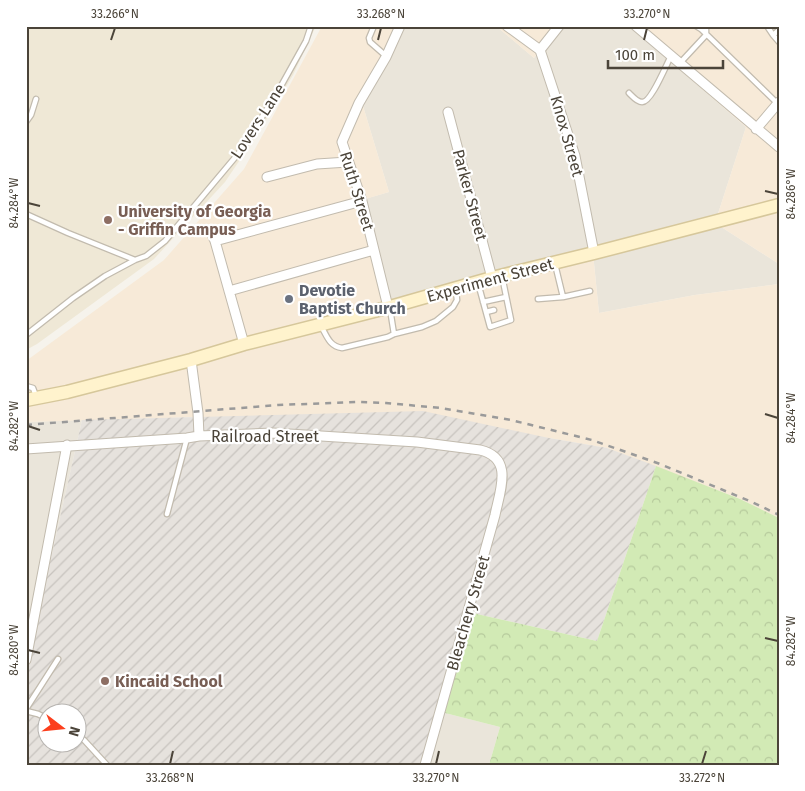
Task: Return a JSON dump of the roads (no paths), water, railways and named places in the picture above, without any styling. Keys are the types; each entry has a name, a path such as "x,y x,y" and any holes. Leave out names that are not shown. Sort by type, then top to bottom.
{"main road":[{"name":"Experiment Street","path":"31,399 67,392 191,360 244,344 478,282 779,205"}],"street":[{"name":"Ruth Street","path":"389,307 362,201 342,142 359,103 386,56 400,26"},
{"path":"506,26 540,50 559,26"},
{"path":"636,26 779,147"},
{"name":"Knox Street","path":"540,50 575,156 594,253"},
{"path":"756,129 778,103"},
{"name":"Parker Street","path":"448,112 497,277"},
{"path":"267,177 317,164 348,162"},
{"path":"215,241 362,201"},
{"path":"210,230 215,241 244,344"},
{"path":"229,291 374,250"},
{"path":"191,360 199,436"},
{"name":"Railroad Street","path":"26,449 199,436 273,433 417,442 490,452 499,461"},
{"path":"26,660 67,445"},
{"name":"Bleachery Street","path":"425,765 495,515 503,476 499,461"}],"lane":[{"name":"Lovers Lane","path":"26,334 105,276 146,256 164,241 244,148 306,41 311,26"},
{"path":"374,26 369,38 370,42 386,56"},
{"path":"696,26 778,103"},
{"path":"679,64 706,35 706,26"},
{"path":"767,26 779,42"},
{"path":"773,34 779,30"},
{"path":"629,93 637,101 646,101 653,92 670,56"},
{"path":"26,122 32,115 36,100"},
{"path":"26,214 135,260"},
{"path":"554,263 563,297"},
{"path":"478,282 490,327 512,320 506,297 497,277"},
{"path":"321,324 335,347 342,348 388,337 436,321 453,307 457,300 456,288"},
{"path":"538,299 563,297 590,291"},
{"path":"483,302 506,297"},
{"path":"389,307 394,334"},
{"path":"502,308 509,307"},
{"path":"486,312 494,310"},
{"path":"26,386 33,388 31,399"},
{"path":"167,514 187,438"},
{"path":"38,714 26,710 58,659"},
{"path":"88,744 107,765"}],"railway":[{"path":"26,425 278,405 358,402 441,408 511,420 592,440 660,464 779,515"}],"place":[{"name":"University of Georgia - Griffin Campus","path":"108,220"},
{"name":"Devotie Baptist Church","path":"289,299"},
{"name":"Kincaid School","path":"105,681"}]}
